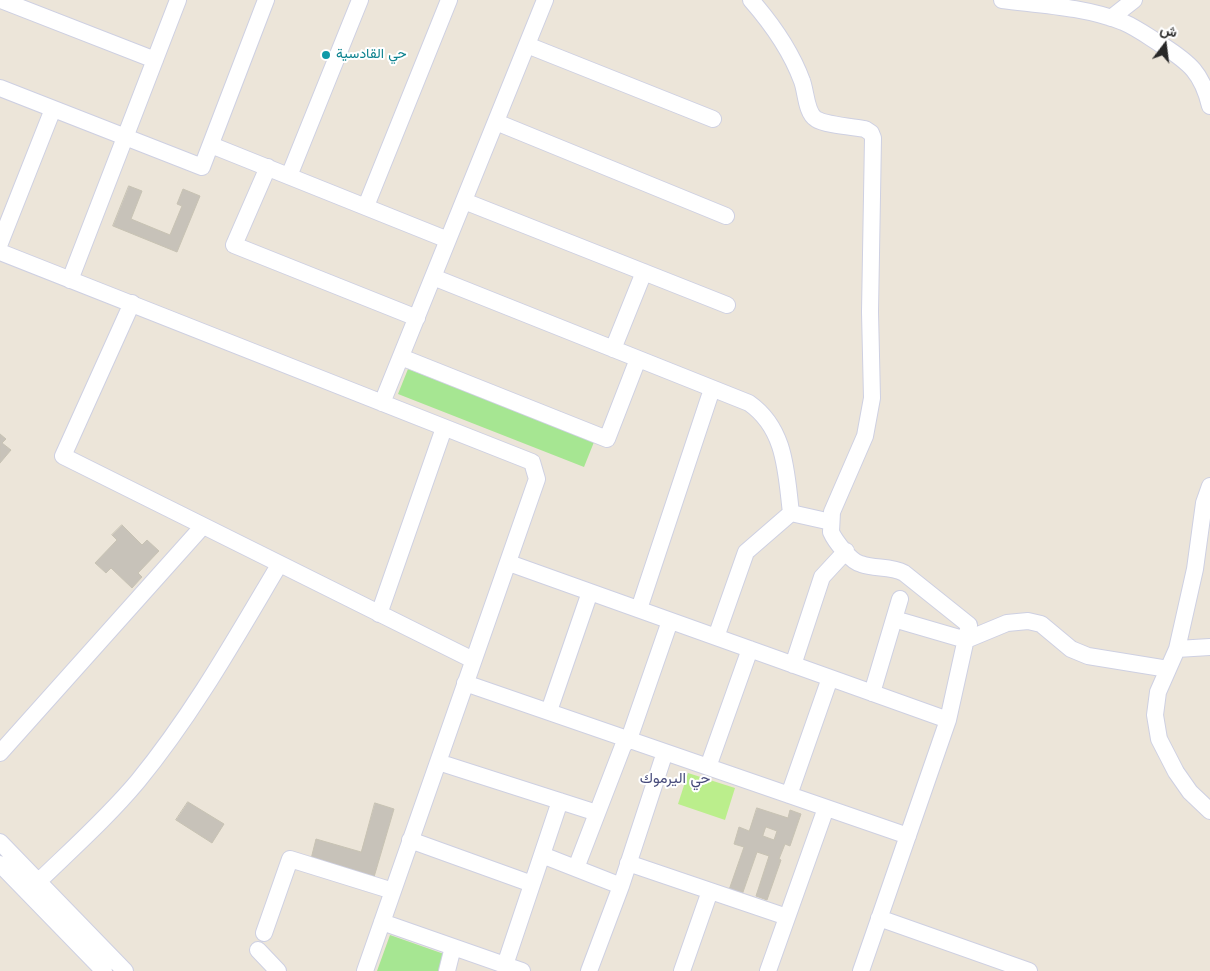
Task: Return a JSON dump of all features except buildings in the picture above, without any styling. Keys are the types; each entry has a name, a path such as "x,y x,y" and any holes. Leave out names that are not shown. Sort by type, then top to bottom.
{"street":[{"path":"1,0 155,60"},
{"path":"70,280 178,0"},
{"path":"0,88 202,167 266,0"},
{"path":"289,176 360,0"},
{"path":"366,206 449,0"},
{"path":"382,403 545,0"},
{"path":"752,0 767,19 792,58 803,82 810,111 814,118 821,122 865,129 871,132 873,138 870,312 871,405 865,436 834,506 831,522 832,535 858,564 894,569 904,573 969,625 948,720 860,971"},
{"path":"1002,0 1088,12 1111,18 1138,29 1184,60 1206,88 1210,106"},
{"path":"1111,18 1134,0"},
{"path":"527,45 713,118"},
{"path":"0,243 53,109"},
{"path":"496,122 726,216"},
{"path":"211,145 448,240"},
{"path":"268,168 234,245 417,318"},
{"path":"464,201 727,305"},
{"path":"0,252 532,462 537,479 365,971"},
{"path":"614,349 644,272"},
{"path":"433,277 749,403 761,411 779,440 791,513"},
{"path":"132,303 63,456 473,660"},
{"path":"400,357 607,440 638,359"},
{"path":"639,609 712,389"},
{"path":"379,614 444,428"},
{"path":"1210,486 1204,503 1195,569 1177,649 1158,692 1155,704 1156,728 1159,739 1182,783 1210,811"},
{"path":"791,513 831,522"},
{"path":"716,637 746,552 791,513"},
{"path":"0,753 202,526"},
{"path":"793,665 822,577 846,552"},
{"path":"509,562 948,720"},
{"path":"39,882 116,806 158,755 206,687 279,564"},
{"path":"549,711 590,592"},
{"path":"872,693 900,599"},
{"path":"894,619 966,640 1007,624 1028,621 1041,624 1064,644 1088,656 1168,669"},
{"path":"576,868 623,746 629,739 670,620"},
{"path":"1177,649 1210,647"},
{"path":"708,767 750,649"},
{"path":"789,795 830,678"},
{"path":"465,683 908,836"},
{"path":"589,971 666,752"},
{"path":"438,762 597,813"},
{"path":"382,922 515,969 532,884 560,801"},
{"path":"768,971 826,808"},
{"path":"410,840 532,884"},
{"path":"0,842 125,971"},
{"path":"542,855 620,886"},
{"path":"264,933 290,860 393,891"},
{"path":"628,863 787,917"},
{"path":"2,870 104,971"},
{"path":"682,971 710,891"},
{"path":"879,918 1030,971"},
{"path":"446,971 453,947"},
{"path":"258,950 278,971"}],"green space":[{"path":"408,369 594,442 584,467 398,394"},
{"path":"688,773 735,788 725,820 678,804"},
{"path":"390,935 444,954 439,971 377,971"}],"place":[{"name":"حي القادسية","path":"326,55"}],"district":[{"name":"حي اليرموك","path":"675,779"}]}
